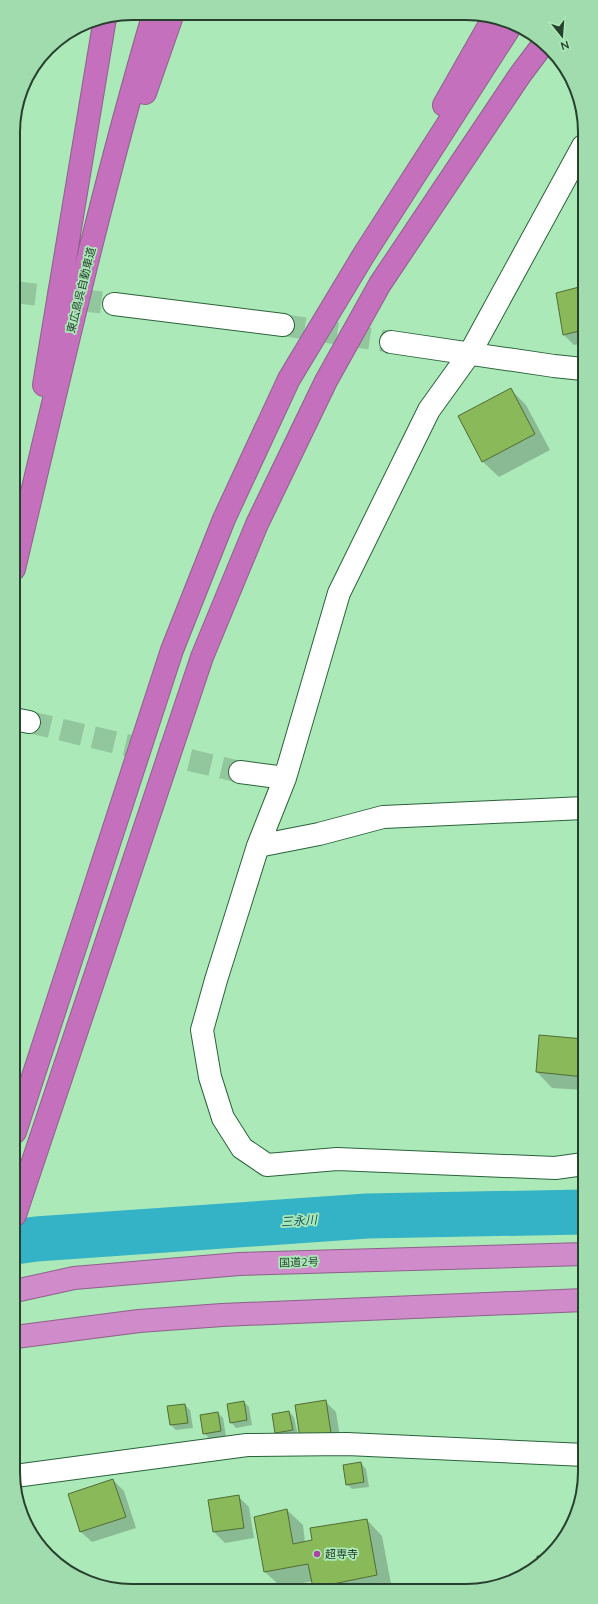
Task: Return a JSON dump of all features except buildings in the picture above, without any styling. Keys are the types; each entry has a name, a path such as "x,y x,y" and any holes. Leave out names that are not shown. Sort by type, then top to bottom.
{"highway":[{"name":"東広島呉自動車道","path":"20,544 74,314 152,20"},
{"path":"102,206 170,20"},
{"path":"363,256 406,170 491,23"},
{"path":"20,528 104,24"},
{"path":"20,1117 172,650 224,519 289,379 363,256 509,28"},
{"path":"520,75 537,46"},
{"path":"20,1199 202,657 257,524 326,381 380,284 520,75 540,48"},
{"name":"国道2号","path":"20,1290 74,1278 238,1264 578,1254"},
{"path":"20,1336 139,1321 222,1315 578,1300"}],"street":[{"path":"578,155 470,353 428,410 339,593 285,778 258,846 202,1030 210,1077 223,1118 242,1148 267,1165 336,1159 555,1168 578,1165"},
{"path":"114,304 283,325"},
{"path":"392,342 578,368"},
{"path":"240,772 285,778"},
{"path":"258,846 319,834 383,817 578,808"},
{"path":"20,1475 247,1445 347,1444 578,1456"}],"waterway":[{"name":"三永川","path":"20,1241 367,1216 578,1212"}],"tunnel":[{"path":"20,293 114,304"},
{"path":"283,325 391,342"},
{"path":"29,722 240,772"}],"place":[{"name":"超専寺","path":"317,1554"}]}
